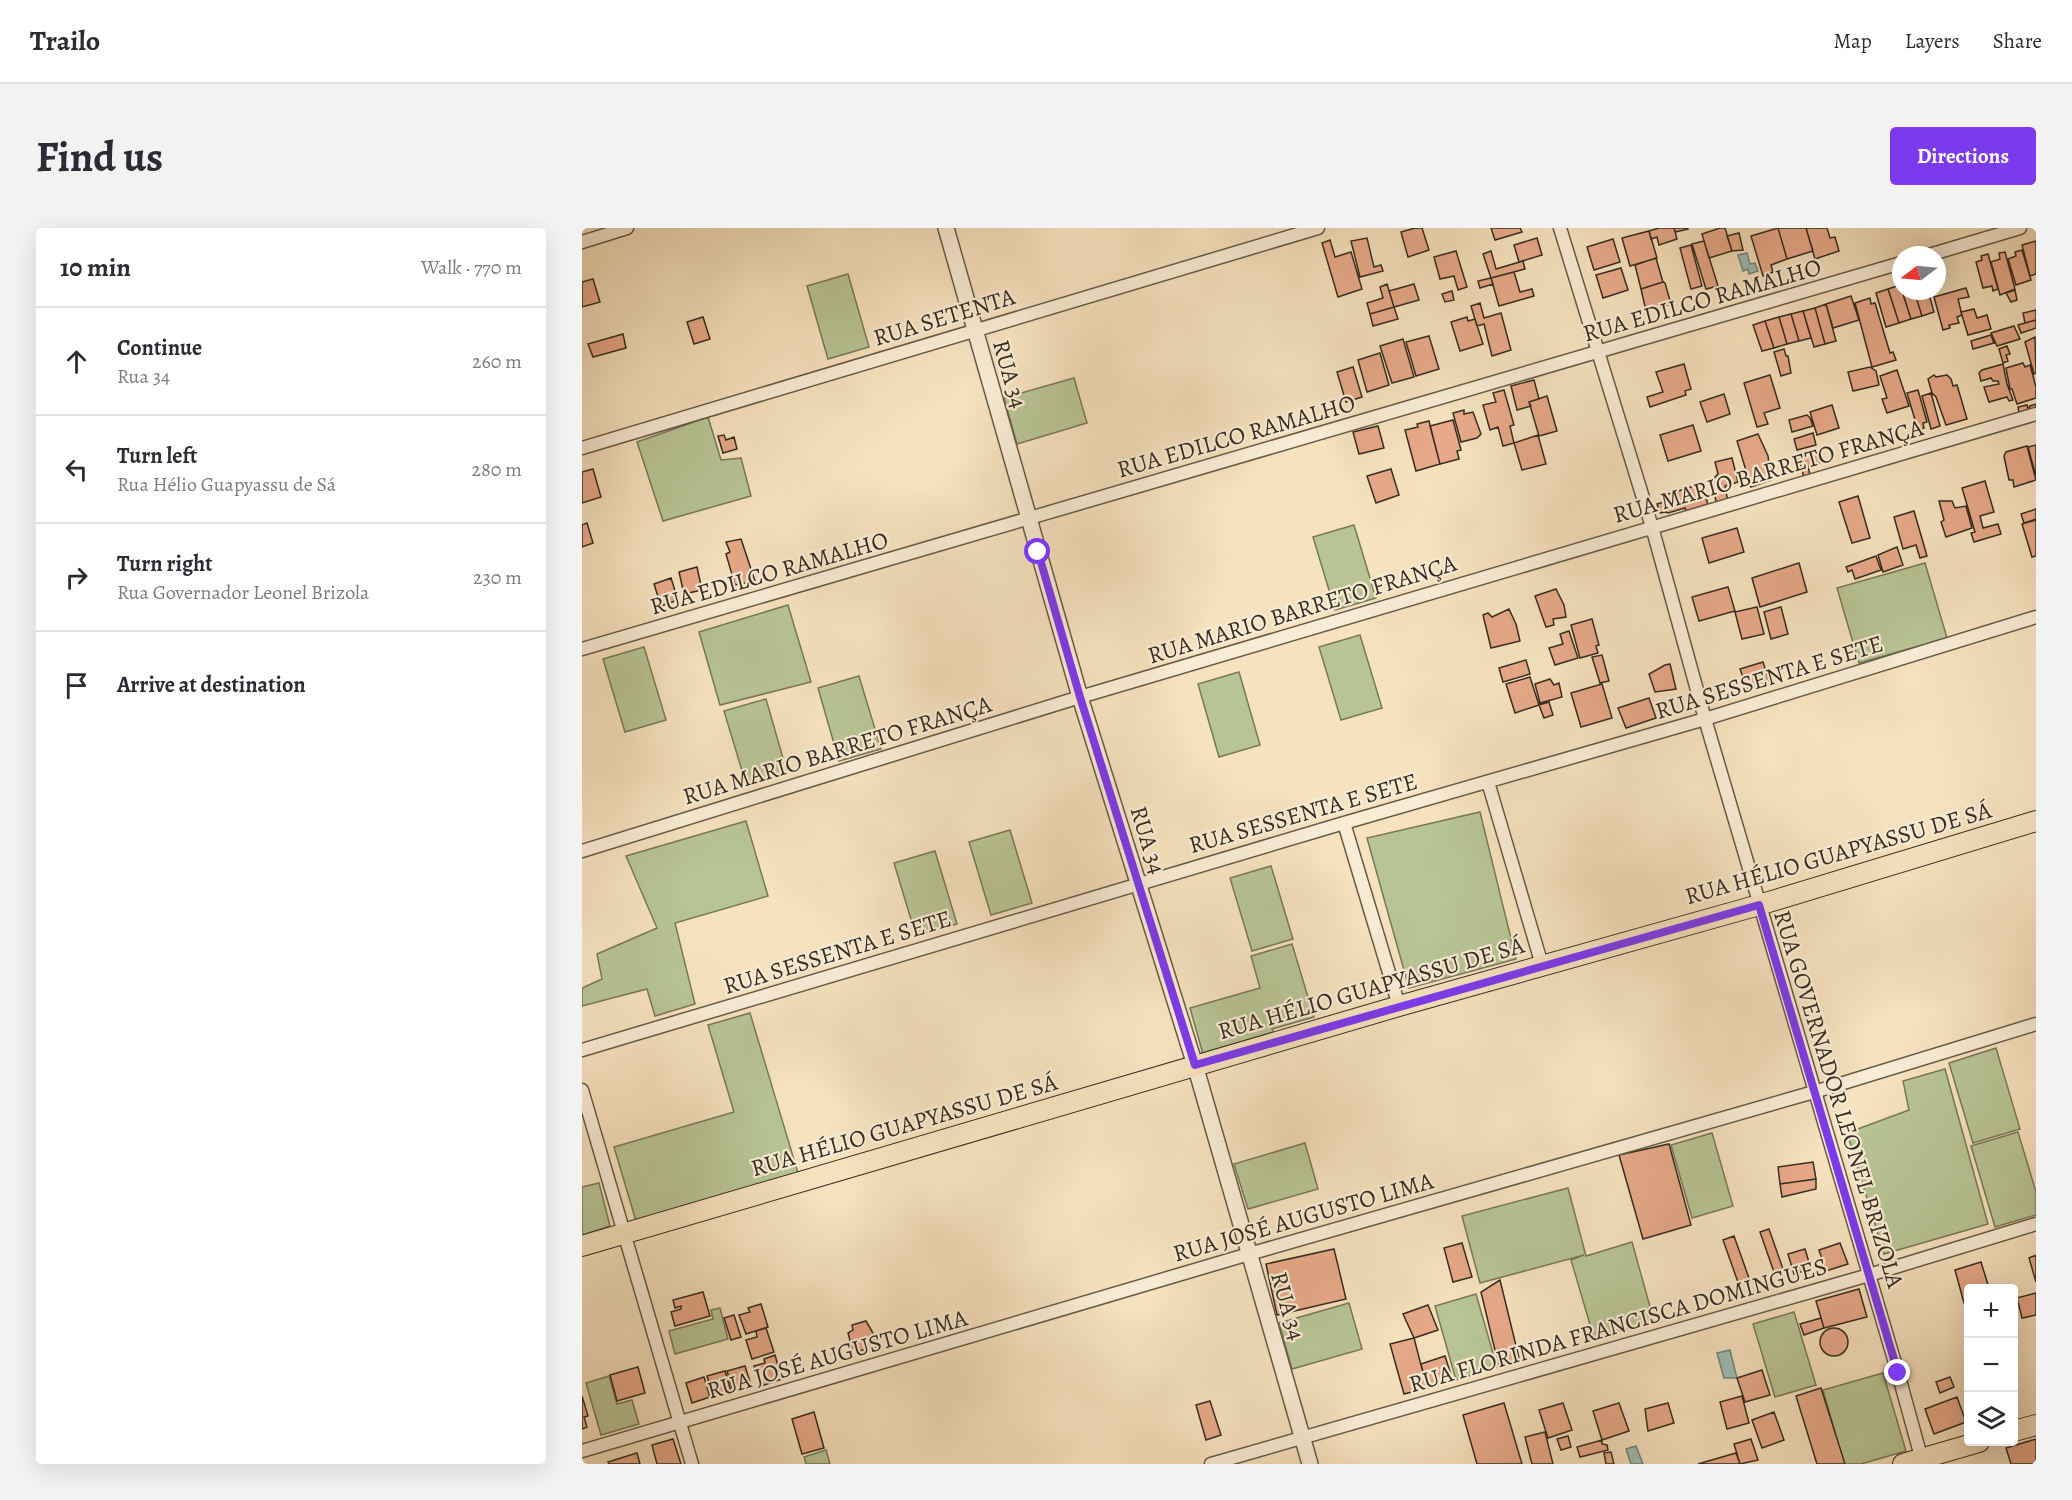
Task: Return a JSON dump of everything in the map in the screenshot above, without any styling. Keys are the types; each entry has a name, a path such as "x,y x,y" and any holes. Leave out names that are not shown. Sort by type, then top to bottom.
{"main road":[{"name":"RUA HÉLIO GUAPYASSU DE SÁ","path":"582,1246 1195,1065 1759,905 2036,821"},
{"path":"2018,1430 2036,1425"},
{"path":"1916,1462 1966,1446"}],"street":[{"path":"582,242 627,228"},
{"name":"RUA 34","path":"946,228 1080,697 1195,1065 1310,1464"},
{"name":"RUA SETENTA","path":"582,448 1318,228"},
{"name":"RUA GOVERNADOR LEONEL BRIZOLA","path":"1560,228 1652,527 1705,720 1869,1275 1916,1462"},
{"path":"1946,250 2020,228"},
{"name":"RUA EDILCO RAMALHO","path":"582,649 1892,266"},
{"name":"RUA MARIO BARRETO FRANÇA","path":"582,851 1080,697 2036,414"},
{"name":"RUA SESSENTA E SETE","path":"582,1050 1344,823 1705,720 2036,617"},
{"path":"1488,782 1542,965"},
{"path":"1344,823 1399,1006"},
{"name":"RUA JOSÉ AUGUSTO LIMA","path":"582,1451 1249,1254 1814,1092 2036,1024"},
{"path":"582,1090 692,1464"},
{"name":"RUA FLORINDA FRANCISCA DOMINGUES","path":"1211,1464 1869,1275 2036,1224"}],"green space":[{"path":"848,274 869,347 828,359 807,286"},
{"path":"1074,378 1087,423 1017,444 1004,398"},
{"path":"708,417 721,460 741,458 751,496 663,521 637,442"},
{"path":"1354,525 1376,598 1335,610 1313,537"},
{"path":"1925,563 1947,638 1859,663 1837,588"},
{"path":"788,605 811,682 720,705 699,632"},
{"path":"1360,635 1382,708 1341,720 1319,647"},
{"path":"644,647 666,720 625,732 603,659"},
{"path":"1239,672 1260,745 1219,757 1198,684"},
{"path":"859,676 881,749 839,761 818,688"},
{"path":"766,699 787,772 746,784 724,711"},
{"path":"1480,812 1516,959 1409,988 1367,838"},
{"path":"746,821 768,896 675,923 695,1004 655,1016 647,989 582,1006 582,988 602,979 597,954 657,928 626,856"},
{"path":"1010,830 1032,903 991,915 969,842"},
{"path":"935,851 957,924 916,936 894,863"},
{"path":"1271,866 1293,939 1252,951 1230,878"},
{"path":"1292,944 1314,1017 1272,1029 1274,1034 1203,1054 1190,1008 1260,988 1251,956"},
{"path":"750,1013 798,1173 636,1221 614,1147 734,1112 708,1025"},
{"path":"1996,1048 2020,1129 1973,1143 1949,1063"},
{"path":"1945,1069 1988,1224 1884,1254 1847,1133 1909,1110 1903,1081"},
{"path":"2018,1132 2036,1192 2036,1215 1995,1227 1971,1146"},
{"path":"1712,1133 1733,1206 1692,1218 1671,1145"},
{"path":"1305,1143 1318,1189 1248,1209 1234,1164"},
{"path":"599,1183 610,1226 582,1235 582,1187"},
{"path":"1568,1188 1586,1256 1632,1242 1654,1321 1594,1338 1571,1260 1584,1255 1480,1283 1462,1216"},
{"path":"1476,1294 1497,1367 1456,1380 1435,1306"},
{"path":"1349,1303 1362,1349 1292,1369 1279,1323"},
{"path":"720,1308 728,1339 675,1354 669,1331 713,1319 711,1310"},
{"path":"1794,1312 1816,1385 1775,1397 1753,1324"},
{"path":"1883,1373 1906,1451 1861,1464 1844,1464 1823,1390"},
{"path":"609,1376 617,1404 632,1400 639,1424 601,1435 586,1383"},
{"path":"826,1450 830,1464 806,1464 804,1457"}],"water":[{"path":"1747,253 1750,264 1755,263 1758,271 1749,274 1748,269 1743,271 1738,255"},
{"path":"1730,1350 1737,1378 1724,1378 1717,1353"},
{"path":"1636,1446 1643,1464 1631,1464 1626,1449"}],"building":[{"path":"1422,228 1429,250 1408,257 1401,232"},
{"path":"1491,228 1520,228 1522,232 1495,240"},
{"path":"1674,228 1677,239 1659,245 1657,237 1651,239 1649,231"},
{"path":"1674,228 1687,228 1688,229 1675,232"},
{"path":"1725,228 1732,251 1709,258 1702,234"},
{"path":"1778,228 1806,228 1813,251 1787,259"},
{"path":"1778,228 1787,259 1771,265 1773,272 1763,276 1751,236"},
{"path":"1806,228 1827,228 1830,238 1835,237 1839,251 1815,259"},
{"path":"1649,231 1657,258 1630,266 1622,238"},
{"path":"1739,233 1743,250 1732,251 1727,236"},
{"path":"1367,238 1374,267 1381,265 1383,271 1360,277 1351,241"},
{"path":"1537,238 1542,255 1519,262 1514,245"},
{"path":"1613,239 1620,262 1594,270 1587,247"},
{"path":"1330,240 1335,257 1351,252 1362,289 1338,297 1322,243"},
{"path":"1704,241 1718,286 1706,289 1692,244"},
{"path":"2036,241 2036,274 2030,276 2022,245"},
{"path":"1691,245 1702,286 1691,289 1680,248"},
{"path":"2022,250 2031,280 2016,285 2008,259 2016,256 2015,252"},
{"path":"1456,251 1467,287 1458,290 1454,276 1440,279 1434,257"},
{"path":"1491,251 1496,269 1523,261 1525,269 1491,278 1483,254"},
{"path":"2005,252 2015,289 2000,295 1991,262 2000,259 1999,253"},
{"path":"1988,254 1998,289 1993,291 1992,286 1983,288 1976,262 1982,260 1981,256"},
{"path":"1656,258 1663,282 1641,289 1635,265"},
{"path":"1621,268 1628,290 1603,298 1596,275"},
{"path":"1514,272 1520,292 1532,289 1534,296 1499,306 1491,278"},
{"path":"1491,278 1493,284 1480,288 1478,281"},
{"path":"593,279 600,302 582,307 582,282"},
{"path":"1663,282 1671,304 1646,311 1641,289"},
{"path":"1387,284 1394,307 1370,314 1367,303 1383,298 1380,287"},
{"path":"1414,284 1419,300 1394,307 1389,291"},
{"path":"1892,288 1892,300 1905,300 1911,319 1899,323 1888,289"},
{"path":"1966,288 1969,297 1958,299 1962,315 1957,317 1959,323 1949,325 1950,328 1943,330 1935,300 1946,300 1946,294"},
{"path":"1888,289 1899,323 1886,327 1876,293"},
{"path":"2015,290 2017,300 2011,302 2006,293"},
{"path":"1452,291 1454,300 1445,302 1442,294"},
{"path":"1851,296 1859,320 1833,328 1826,304"},
{"path":"1870,298 1871,304 1875,303 1890,353 1893,352 1896,360 1872,367 1855,303"},
{"path":"1905,300 1917,300 1922,316 1911,319"},
{"path":"1917,300 1931,300 1934,312 1922,316"},
{"path":"1480,303 1484,318 1501,313 1511,350 1492,356 1484,324 1477,326 1471,306"},
{"path":"1826,304 1836,341 1825,344 1815,308"},
{"path":"1394,307 1398,319 1373,326 1370,314"},
{"path":"1815,308 1825,344 1814,347 1803,311"},
{"path":"1974,309 1977,318 1987,315 1991,329 1968,335 1961,312"},
{"path":"2036,310 2036,320 2025,323 2023,313"},
{"path":"1803,311 1811,338 1799,341 1791,314"},
{"path":"1791,314 1799,341 1787,344 1779,317"},
{"path":"703,317 710,339 694,344 687,322"},
{"path":"1467,317 1468,321 1475,319 1483,344 1460,351 1451,322"},
{"path":"1779,317 1787,344 1774,348 1765,321"},
{"path":"2036,320 2036,328 2021,333 2018,325"},
{"path":"1765,321 1774,348 1762,351 1753,325"},
{"path":"2014,326 2020,339 1997,346 1991,333"},
{"path":"623,334 626,348 593,357 588,344"},
{"path":"1991,335 1994,343 1973,349 1971,341"},
{"path":"1429,336 1439,369 1416,376 1406,342"},
{"path":"2035,337 2036,373 2034,374 2025,342"},
{"path":"1403,339 1414,377 1392,383 1380,346"},
{"path":"2007,346 2010,354 2006,355 2008,361 2003,363 1999,349"},
{"path":"1784,349 1788,356 1791,373 1781,376 1774,352"},
{"path":"1380,353 1389,385 1367,392 1358,360"},
{"path":"2023,363 2025,367 2030,365 2036,387 2036,398 2017,404 2012,389 2010,389 2006,368"},
{"path":"1684,364 1691,389 1685,391 1686,395 1650,407 1647,397 1663,392 1656,372"},
{"path":"2003,364 2013,400 2009,401 2007,397 1989,402 1984,387 1999,384 1998,381 1993,381 1991,378 1981,381 1979,373"},
{"path":"1353,367 1362,397 1346,402 1337,372"},
{"path":"1870,367 1876,371 1879,385 1853,391 1848,372"},
{"path":"1897,370 1909,406 1887,413 1882,399 1887,398 1880,376"},
{"path":"1770,375 1780,408 1764,413 1768,424 1757,427 1744,383"},
{"path":"1934,375 1936,377 1947,375 1953,386 1957,385 1967,419 1946,425 1928,379"},
{"path":"1534,380 1539,399 1529,402 1531,406 1517,410 1511,386"},
{"path":"1504,390 1514,425 1510,426 1514,443 1503,446 1498,427 1490,430 1483,405 1496,402 1493,393"},
{"path":"1918,390 1927,422 1923,423 1924,428 1918,430 1907,393"},
{"path":"1931,393 1940,426 1931,429 1922,396"},
{"path":"1724,394 1730,414 1707,422 1700,402"},
{"path":"1547,396 1557,431 1539,436 1529,402"},
{"path":"2036,404 2036,410 2019,413 2018,407 2027,405 2028,409"},
{"path":"1832,405 1839,428 1817,435 1810,412"},
{"path":"1464,410 1464,414 1473,412 1481,434 1477,438 1461,442 1453,413"},
{"path":"1807,415 1813,426 1792,432 1789,420"},
{"path":"1453,420 1461,450 1457,451 1459,459 1440,464 1430,426"},
{"path":"1429,421 1440,464 1416,471 1405,430"},
{"path":"1693,425 1701,451 1668,461 1660,435"},
{"path":"1378,426 1384,448 1359,454 1353,432"},
{"path":"1813,433 1816,445 1797,450 1794,439"},
{"path":"1758,434 1768,456 1771,480 1751,487 1737,441"},
{"path":"724,435 726,440 734,437 737,449 723,453 718,436"},
{"path":"1538,435 1546,464 1522,470 1514,443"},
{"path":"2036,445 2036,476 2028,447"},
{"path":"2027,446 2036,480 2014,487 2013,480 2009,480 2004,456 2006,452"},
{"path":"1819,451 1822,462 1808,466 1810,475 1804,477 1798,457"},
{"path":"1732,458 1738,482 1725,486 1728,502 1717,505 1711,481 1718,474 1715,462"},
{"path":"593,469 601,497 582,503 582,472"},
{"path":"1391,469 1399,495 1376,503 1367,476"},
{"path":"1985,481 1994,512 1980,516 1983,528 1998,524 2001,534 1974,542 1971,533 1975,532 1962,488"},
{"path":"1701,484 1708,504 1686,511 1685,508 1660,513 1657,504 1667,501 1665,495"},
{"path":"1858,496 1870,538 1852,543 1839,502"},
{"path":"1939,501 1952,501 1955,508 1966,506 1972,528 1946,537 1941,522 1944,520"},
{"path":"2036,509 2036,519 2024,523 2021,514"},
{"path":"1914,511 1927,556 1920,558 1916,545 1903,549 1894,517"},
{"path":"2036,520 2036,556 2032,557 2022,524"},
{"path":"587,523 593,543 582,547 582,525"},
{"path":"1737,528 1744,552 1709,563 1702,538"},
{"path":"741,539 755,581 735,585 726,554 730,552 726,542"},
{"path":"1897,547 1903,565 1883,572 1878,555"},
{"path":"1876,556 1881,570 1855,579 1852,570 1848,572 1846,567"},
{"path":"1799,563 1807,592 1760,607 1752,578"},
{"path":"697,567 702,590 684,594 679,572"},
{"path":"671,578 678,600 661,606 654,584"},
{"path":"1728,587 1735,611 1699,621 1692,597"},
{"path":"1556,589 1564,605 1566,617 1553,619 1554,625 1546,627 1535,596"},
{"path":"1757,607 1764,634 1742,639 1735,612"},
{"path":"1781,607 1788,634 1771,639 1764,612"},
{"path":"1509,609 1520,641 1491,648 1483,615 1488,613 1492,617"},
{"path":"1592,619 1599,645 1596,646 1598,653 1580,658 1571,625"},
{"path":"1569,631 1578,658 1555,665 1549,648 1563,644 1560,634"},
{"path":"1602,655 1609,681 1600,683 1592,657"},
{"path":"1526,660 1530,674 1503,682 1499,668"},
{"path":"1763,662 1770,684 1748,691 1740,669"},
{"path":"1670,664 1676,689 1655,692 1649,674"},
{"path":"1530,677 1539,705 1515,713 1506,684"},
{"path":"1550,679 1554,685 1559,683 1562,697 1540,703 1535,684"},
{"path":"1602,684 1612,718 1581,727 1571,693"},
{"path":"1649,698 1656,718 1626,728 1618,708"},
{"path":"1549,702 1553,715 1544,718 1539,705"},
{"path":"1669,1144 1691,1225 1643,1239 1619,1155"},
{"path":"1813,1162 1816,1179 1780,1184 1778,1167"},
{"path":"1816,1179 1816,1189 1782,1197 1780,1184"},
{"path":"1769,1229 1783,1269 1775,1275 1760,1232"},
{"path":"1734,1236 1750,1281 1739,1285 1723,1240"},
{"path":"1462,1243 1472,1277 1453,1282 1444,1248"},
{"path":"1840,1243 1848,1264 1826,1271 1819,1250"},
{"path":"1334,1249 1346,1299 1277,1315 1266,1264"},
{"path":"1805,1249 1811,1269 1794,1274 1788,1254"},
{"path":"2036,1255 2036,1282 2029,1258"},
{"path":"1981,1262 1988,1284 1964,1284 1964,1303 1955,1270"},
{"path":"1500,1280 1520,1362 1499,1367 1481,1292"},
{"path":"1859,1289 1867,1317 1824,1328 1816,1301"},
{"path":"703,1292 710,1316 675,1326 671,1312 681,1309 681,1306 675,1308 673,1300"},
{"path":"2036,1293 2036,1315 2022,1318 2018,1298"},
{"path":"761,1304 768,1327 746,1334 739,1315 750,1312 748,1308"},
{"path":"1428,1305 1438,1330 1414,1338 1403,1314"},
{"path":"734,1315 741,1337 731,1340 724,1318"},
{"path":"1821,1318 1824,1328 1804,1335 1800,1324"},
{"path":"866,1321 873,1333 876,1347 859,1351 857,1346 852,1348 848,1333 853,1330 852,1325"},
{"path":"766,1328 774,1352 752,1359 746,1340 757,1337 756,1331"},
{"path":"1834,1328 1844,1332 1848,1342 1844,1352 1834,1356 1824,1352 1820,1342 1824,1332"},
{"path":"1414,1338 1427,1388 1404,1394 1390,1344"},
{"path":"775,1355 782,1379 761,1386 754,1366 765,1363 764,1359"},
{"path":"1445,1356 1453,1381 1427,1388 1421,1364"},
{"path":"745,1366 751,1385 733,1391 727,1371"},
{"path":"638,1367 645,1393 617,1401 610,1375"},
{"path":"1762,1370 1770,1395 1745,1402 1737,1378"},
{"path":"725,1371 731,1391 713,1396 707,1376"},
{"path":"704,1377 710,1397 692,1403 686,1383"},
{"path":"1950,1377 1954,1387 1940,1393 1936,1382"},
{"path":"1821,1388 1845,1464 1817,1464 1796,1396"},
{"path":"582,1396 588,1416 584,1417 587,1427 582,1429"},
{"path":"1742,1396 1749,1423 1727,1429 1720,1402"},
{"path":"1957,1397 1964,1423 1934,1434 1925,1409"},
{"path":"1210,1401 1221,1435 1206,1440 1196,1405"},
{"path":"1504,1403 1522,1464 1477,1464 1463,1415"},
{"path":"1563,1403 1572,1430 1548,1438 1539,1410"},
{"path":"1619,1403 1629,1431 1602,1440 1593,1411"},
{"path":"1668,1403 1674,1423 1648,1431 1645,1409"},
{"path":"814,1412 824,1448 802,1454 792,1419"},
{"path":"1774,1412 1784,1440 1762,1448 1752,1420"},
{"path":"1545,1432 1553,1464 1532,1464 1525,1437"},
{"path":"1568,1436 1571,1447 1561,1450 1557,1439"},
{"path":"673,1439 681,1464 657,1464 652,1445"},
{"path":"1751,1439 1758,1460 1740,1464 1734,1444"},
{"path":"2036,1439 2036,1464 2011,1464 2006,1448"},
{"path":"1602,1440 1602,1444 1607,1445 1608,1450 1580,1457 1577,1447"},
{"path":"1611,1452 1614,1464 1606,1464 1604,1453"},
{"path":"637,1453 640,1464 609,1464 608,1462"},
{"path":"1736,1453 1740,1464 1698,1464"}],"route":[{"path":"1038,552 1080,697 1195,1065 1759,905 1898,1373"}]}
